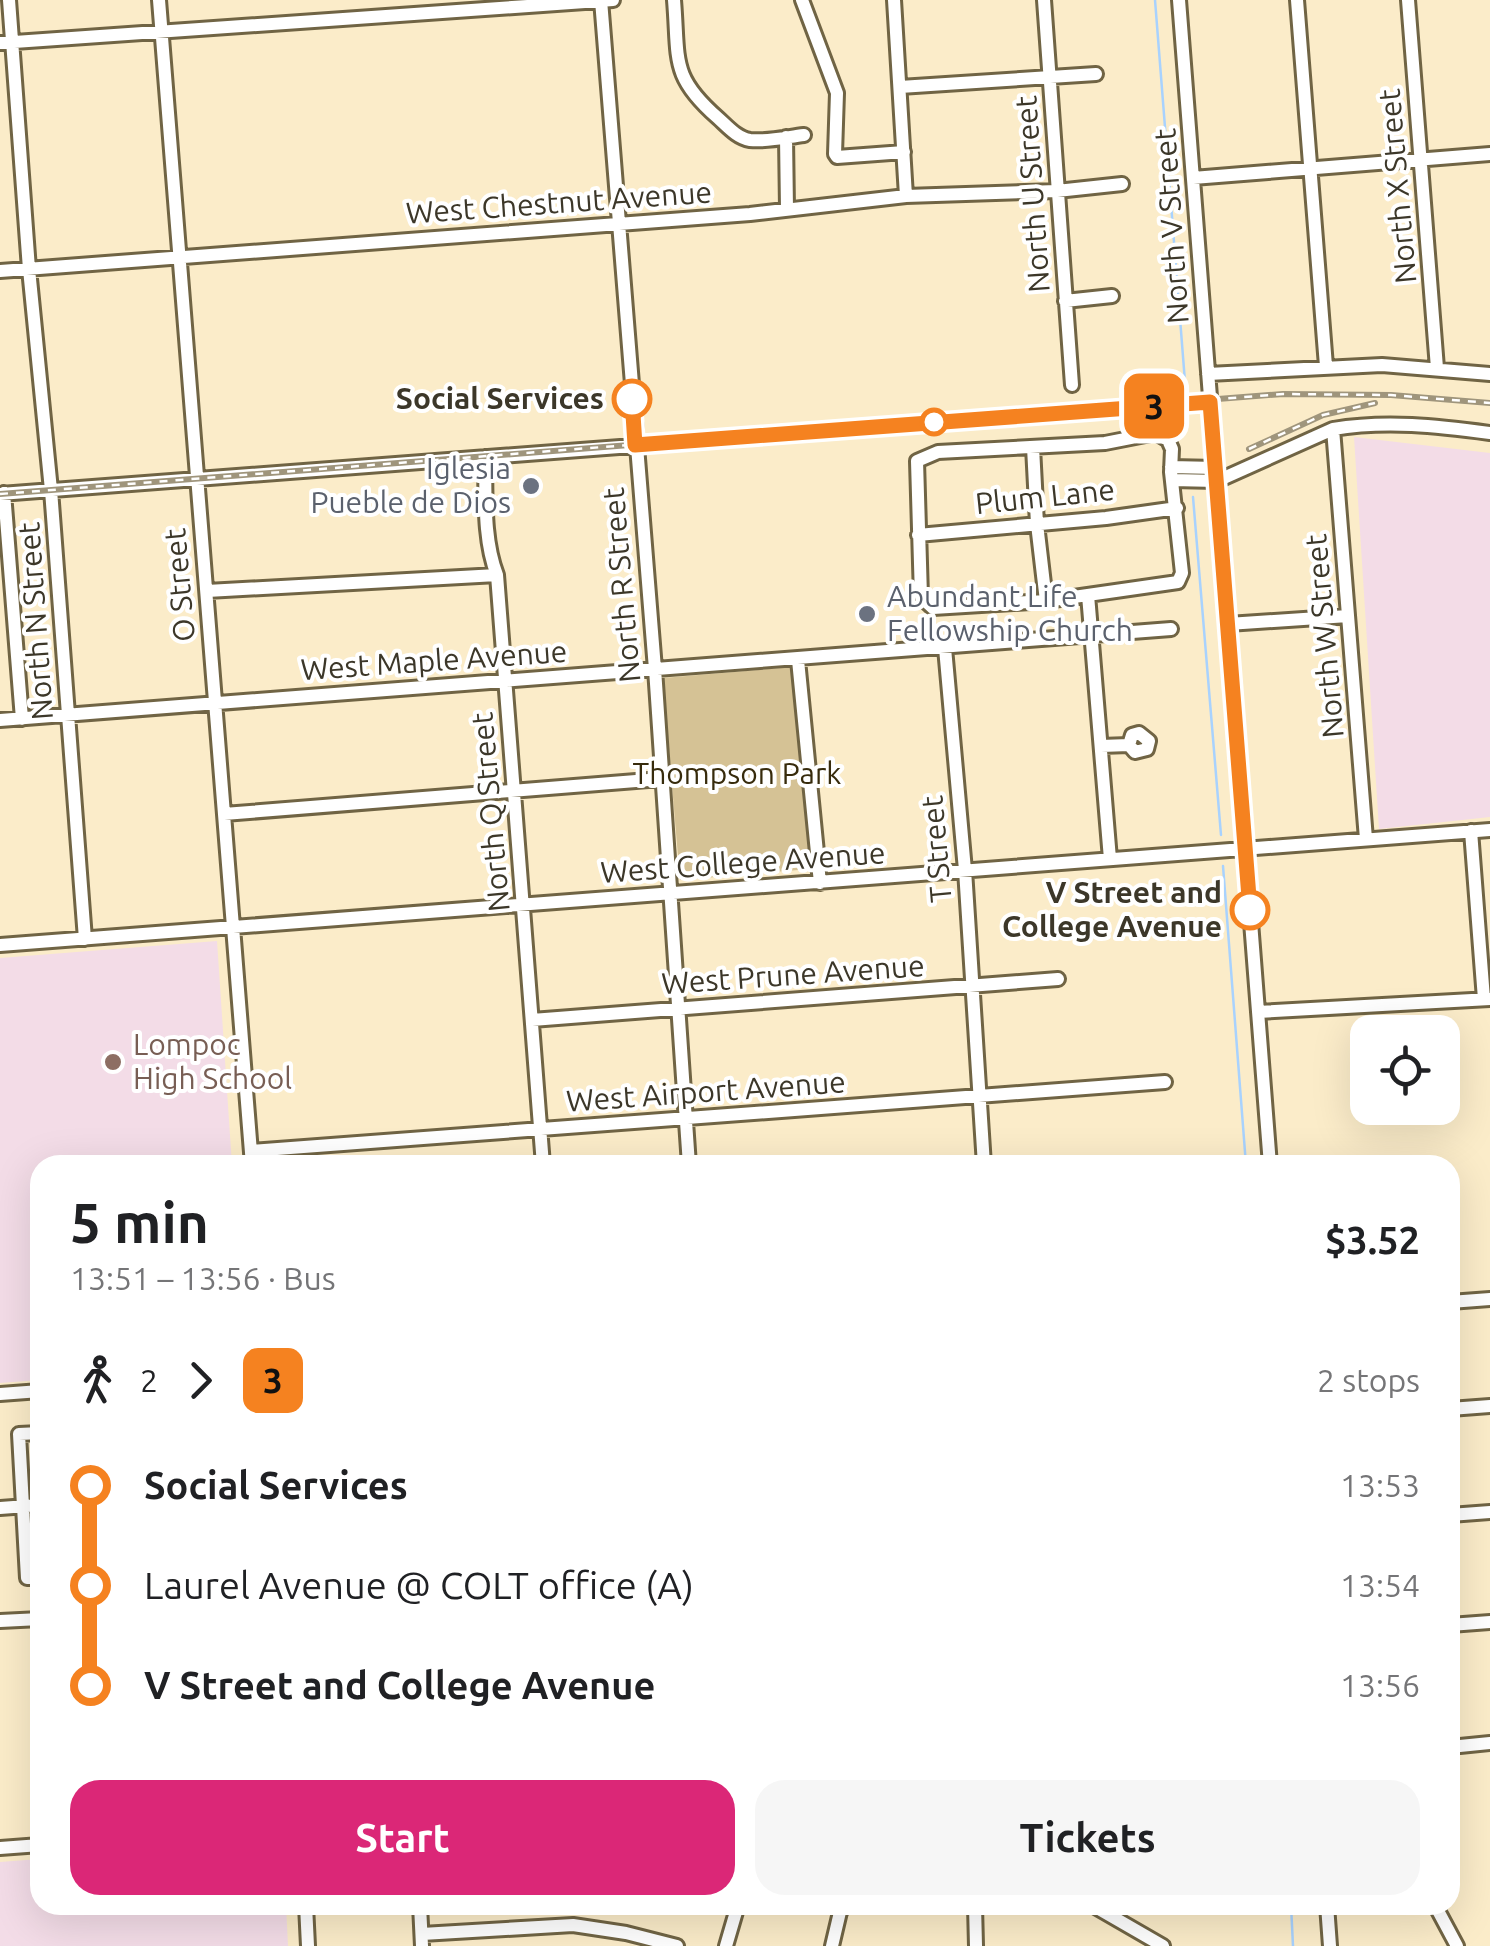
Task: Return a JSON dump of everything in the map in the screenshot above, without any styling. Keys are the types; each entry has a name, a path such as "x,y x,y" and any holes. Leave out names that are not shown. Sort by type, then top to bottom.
{"street":[{"name":"North N Street","path":"9,0 6,42 51,490 85,940"},
{"name":"O Street","path":"159,0 252,1155"},
{"name":"North R Street","path":"601,0 655,668 688,1155"},
{"path":"6,42 613,0"},
{"path":"674,0 679,64 687,88 738,136 748,140 804,135"},
{"path":"802,0 836,93 837,157 904,152"},
{"path":"894,0 906,196"},
{"name":"North U Street","path":"1044,0 1072,385"},
{"name":"North V Street","path":"1180,0 1269,1155"},
{"path":"1297,0 1326,366"},
{"name":"North X Street","path":"1408,0 1438,368"},
{"path":"900,87 1096,74"},
{"path":"786,138 788,209"},
{"path":"1193,178 1490,154"},
{"name":"West Chestnut Avenue","path":"0,271 788,209 906,196 1057,191 1122,184"},
{"path":"1065,300 1112,296"},
{"path":"1208,374 1326,366 1438,368 1490,374"},
{"path":"22,719 2,494 1210,402"},
{"path":"1172,474 1216,474 1334,429 1385,424 1490,433"},
{"name":"North W Street","path":"1334,429 1366,840"},
{"path":"1156,433 1168,440 1172,449 1182,574 1178,582 1046,600 933,608 921,597 917,461 938,452 1033,447 1105,443 1156,433"},
{"path":"1033,447 1046,600"},
{"name":"North Q Street","path":"485,457 542,1155"},
{"name":"Plum Lane","path":"918,534 1177,508"},
{"path":"207,592 496,576"},
{"path":"1088,595 1110,858"},
{"path":"1228,624 1348,616"},
{"name":"West Maple Avenue","path":"0,720 1172,629"},
{"name":"T Street","path":"945,648 983,1155"},
{"path":"798,660 820,882"},
{"path":"1100,746 1129,744"},
{"path":"224,814 661,779"},
{"name":"West College Avenue","path":"0,945 1490,830"},
{"path":"1258,1012 1487,999 1471,831"},
{"name":"West Prune Avenue","path":"532,1020 1058,980"},
{"name":"West Airport Avenue","path":"282,1155 540,1129 1165,1082"},
{"path":"1460,1301 1490,1299"},
{"path":"0,1394 30,1392"},
{"path":"1460,1408 1490,1406"},
{"path":"30,1433 18,1434 22,1506 30,1554"},
{"path":"0,1508 30,1506"},
{"path":"1460,1514 1490,1512"},
{"path":"0,1621 30,1619"},
{"path":"1460,1624 1490,1622"},
{"path":"1460,1745 1490,1743"},
{"path":"0,1848 30,1846"},
{"path":"306,1915 308,1946"},
{"path":"421,1915 422,1940 573,1925 677,1946"},
{"path":"726,1946 735,1915"},
{"path":"832,1946 839,1915"},
{"path":"975,1915 976,1946"},
{"path":"1109,1915 1162,1946"},
{"path":"1328,1915 1330,1946"},
{"path":"1440,1915 1457,1946"}],"shaded area":[{"path":"1354,437 1490,453 1490,817 1379,829"},
{"name":"Lompoc High School","path":"217,941 231,1155 30,1155 30,1381 0,1383 0,958"},
{"path":"30,1860 30,1915 286,1915 288,1946 0,1946 0,1862"}],"green space":[{"name":"Thompson Park","path":"793,667 810,869 680,880 663,678"}],"waterway":[{"path":"1155,0 1185,382"},
{"path":"1193,497 1221,835"},
{"path":"1223,866 1245,1155"},
{"path":"1291,1915 1293,1946"}],"railway":[{"path":"0,494 1283,394 1391,395 1490,403"},
{"path":"1249,449 1323,415 1375,403"}],"bus line":[{"name":"3","path":"632,399 635,445 1210,402 1250,910"}],"place":[{"name":"Social Services","path":"632,399"},
{"name":"Iglesia Pueble de Dios","path":"531,486"},
{"name":"Abundant Life Fellowship Church","path":"867,614"},
{"name":"V Street and College Avenue","path":"1250,910"},
{"name":"Lompoc High School","path":"113,1062"}]}
